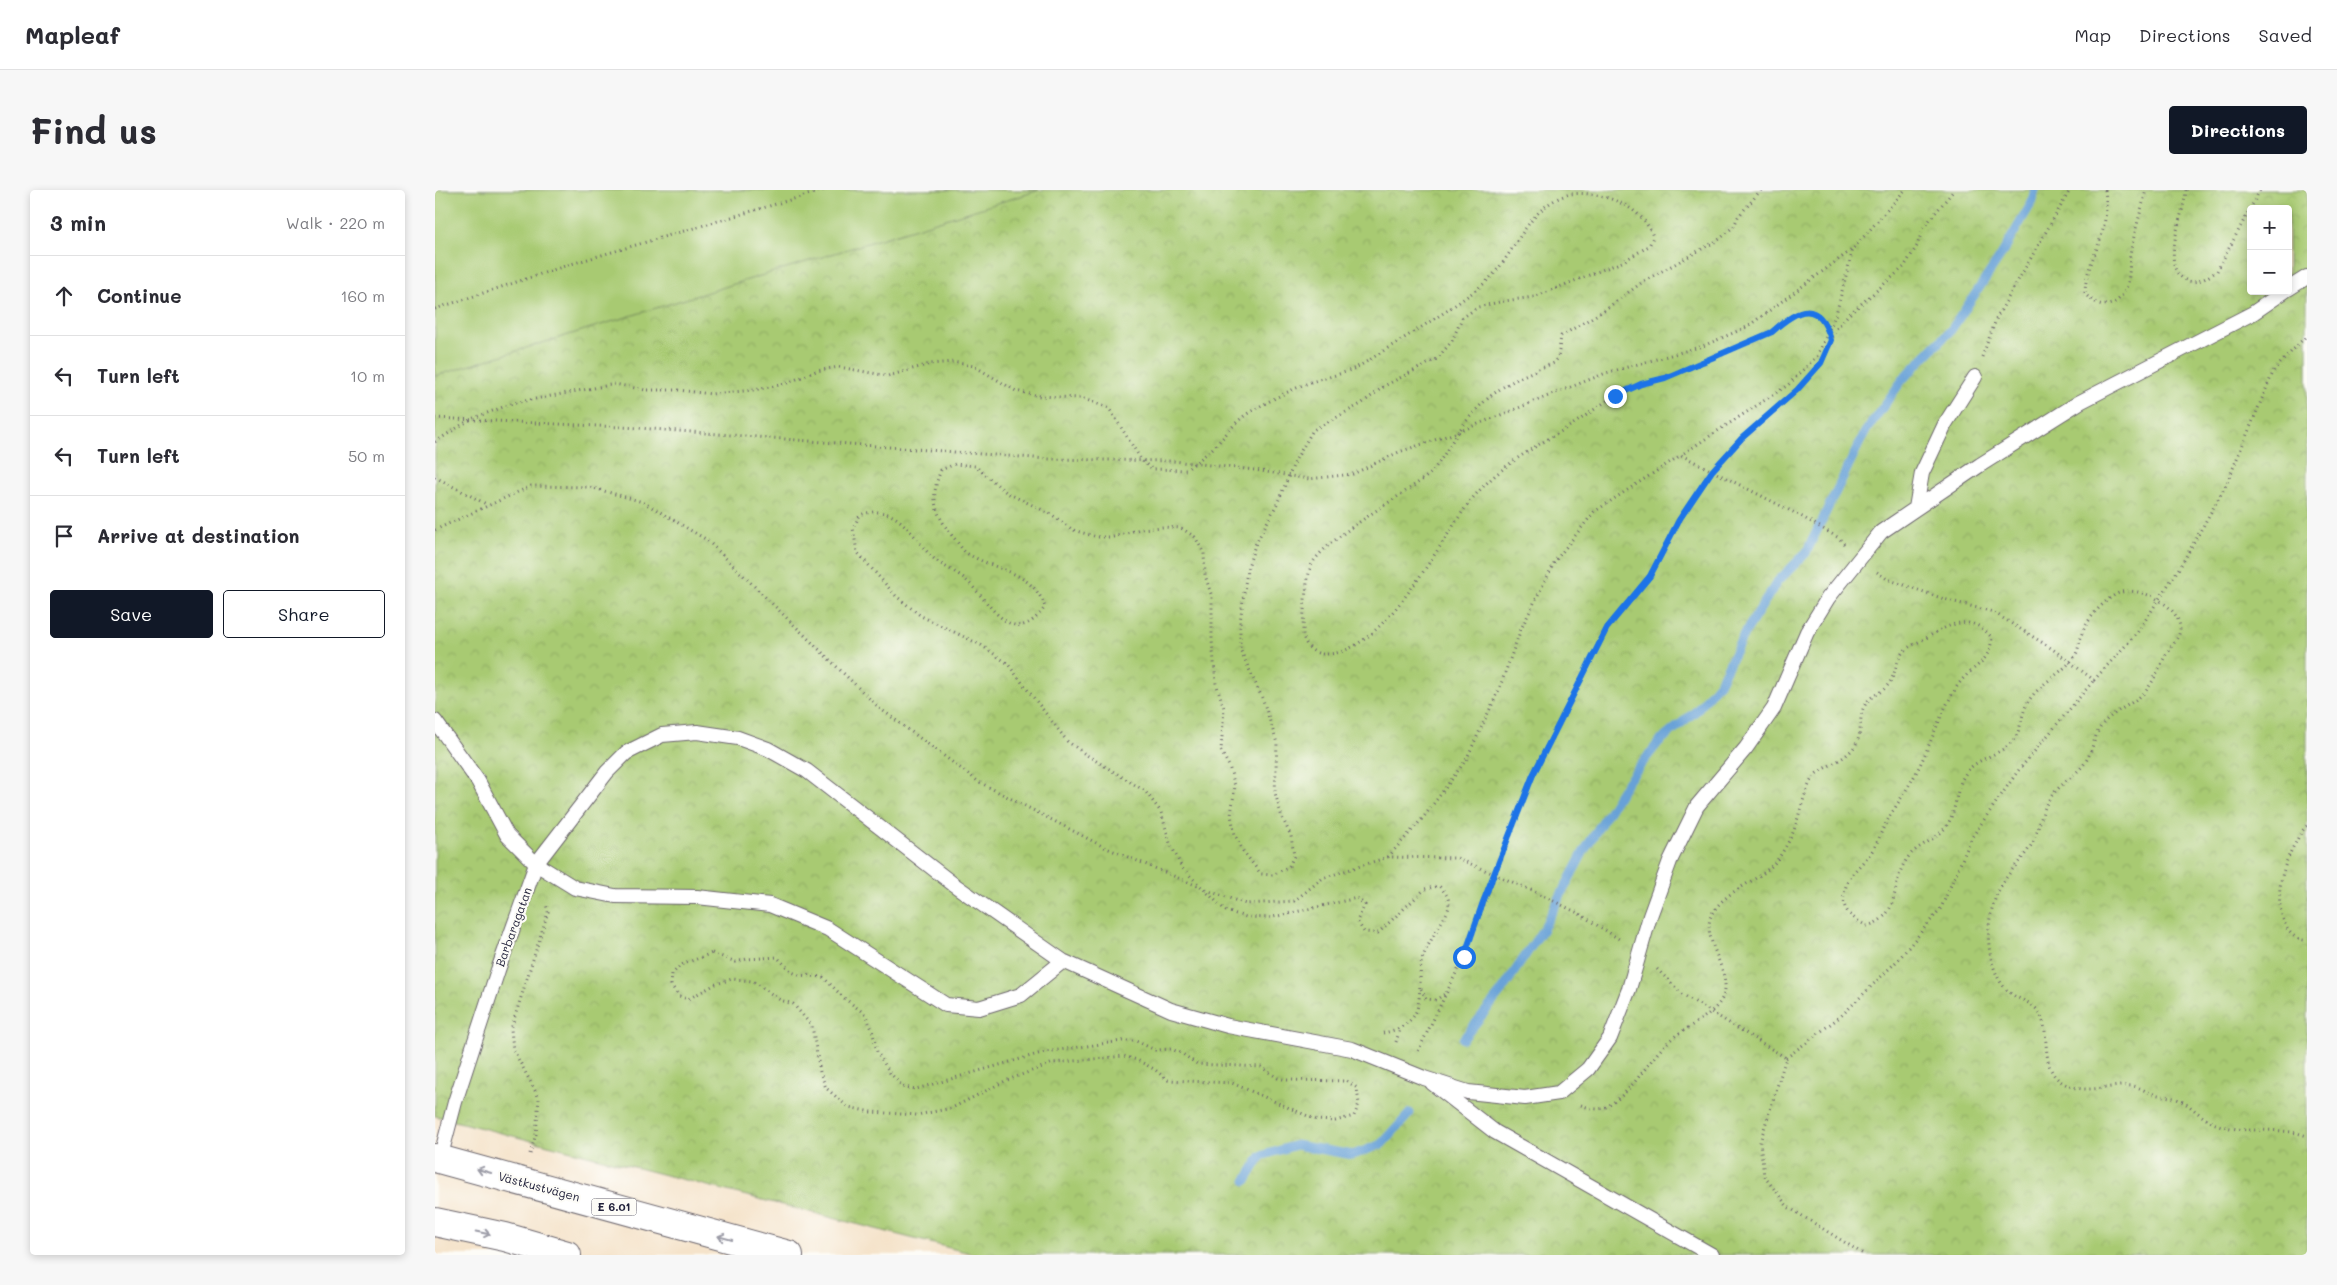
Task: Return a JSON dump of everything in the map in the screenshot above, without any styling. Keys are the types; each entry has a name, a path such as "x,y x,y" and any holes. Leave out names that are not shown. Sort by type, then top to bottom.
{"highway":[{"name":"Västkustvägen","path":"437,1159 789,1255"},
{"path":"435,1222 567,1255"}],"lane":[{"path":"2292,287 2307,277"},
{"path":"1424,1078 1478,1093 1525,1098 1559,1093 1588,1069 1610,1038 1629,989 1649,916 1670,861 1697,806 1746,748 1773,708 1807,632 1828,598 1857,559 1881,532 1980,465 2080,402 2253,312 2279,295"},
{"path":"1916,508 1922,472 1945,424 1975,377"},
{"path":"435,720 478,781 507,835 536,864 575,888 615,896 697,897 770,905 829,929 946,1005 979,1008 1021,995 1063,961"},
{"name":"Barbaragatan","path":"437,1159 536,864 607,772 626,753 663,734 697,732 738,738 768,749 807,771 953,884 1063,961 1171,1010 1228,1026 1352,1049 1424,1078"},
{"path":"1424,1078 1495,1132 1712,1255"}],"path":[{"path":"435,309 571,264 824,190"},
{"path":"1761,190 1738,217 1734,226 1720,240 1645,281 1603,311 1561,336 1558,358 1554,362 1516,378 1482,402 1458,432 1442,460 1431,473 1336,540 1316,559 1309,578 1303,637 1310,649 1323,654 1335,653 1367,637 1389,616 1421,577 1472,499 1489,480 1524,452 1578,421 1615,396 1641,384 1665,378 1772,332 1781,323 1807,311 1817,313 1826,323 1831,340"},
{"path":"435,418 639,428 1047,459 1194,463 1309,479 1353,474 1399,452 1458,432 1606,373 1703,346 1747,326 1853,249 1905,190"},
{"path":"1408,1071 1464,957 1533,775 1607,628 1650,576 1679,520 1712,471 1742,438 1797,390 1821,363 1837,328 1847,316 1904,267 1917,246 1923,228 1954,190"},
{"path":"1975,377 1997,317 2070,190"},
{"path":"2105,190 2106,201 2103,232 2085,279 2085,294 2093,303 2106,306 2118,301 2127,286 2130,256 2146,190"},
{"path":"2186,190 2186,202 2172,248 2174,269 2181,278 2191,282 2205,279 2217,270 2260,190"},
{"path":"435,442 471,419 514,403 615,384 645,390 678,390 711,394 754,390 785,384 816,371 839,367 888,376 931,364 953,362 973,366 1016,392 1040,396 1081,398 1109,408 1143,461 1153,469 1186,470 1216,445 1229,428 1248,413 1310,383 1351,369 1451,309 1493,277 1516,246 1535,213 1552,200 1571,193 1612,197 1634,210 1651,228 1653,237 1649,246 1623,262 1534,297 1478,307 1462,318 1452,341 1437,359 1386,385 1361,404 1313,430 1255,545 1247,570 1240,622 1240,649 1263,700 1277,743 1275,793 1282,817 1291,836 1294,856 1289,866 1273,875 1261,874 1243,850 1235,835 1231,815 1235,786 1229,766 1221,750 1224,708 1216,683 1214,666 1212,597 1205,575 1204,553 1195,537 1181,528 1163,527 1140,529 1113,537 1097,537 1073,530 1051,514 1007,493 975,466 955,464 941,470 934,487 935,507 941,521 965,551 1019,576 1040,593 1045,606 1036,619 1024,625 1011,624 992,612 967,581 931,557 910,528 886,513 872,511 860,516 853,528 857,552 896,596 921,616 981,645 1007,663 1067,740 1085,754 1145,791 1161,812 1170,843 1182,868 1225,911 1246,917 1269,918 1357,898 1365,905 1357,920 1364,932 1379,933 1425,889 1439,886 1448,896 1449,908 1429,941 1421,964 1420,989 1415,1016 1400,1028 1366,1038 1352,1049"},
{"path":"1388,857 1423,818 1466,760 1499,692 1521,629 1555,561 1594,512 1788,385 1817,356 1836,314 1853,249"},
{"path":"1865,1255 1788,1207 1764,1176 1760,1142 1787,1058 1841,1016 1898,960 1941,908 1972,837 2018,771 2094,680 2137,633 2159,600 2183,562 2225,485 2274,370 2307,335"},
{"path":"1681,454 1839,538 1857,559 1887,579 1944,599 1993,612 2070,662 2094,680"},
{"path":"435,477 488,506"},
{"path":"435,530 531,486 590,487 643,502 707,540 878,707 979,782 1104,847 1246,904 1294,901 1323,878 1388,857 1457,858 1578,913 1639,951 1682,994 1787,1058"},
{"path":"1559,1093 1586,1107 1603,1109 1617,1101 1669,1041 1711,1011 1720,1002 1725,990 1724,975 1711,936 1712,914 1721,901 1762,875 1777,860 1793,833 1815,775 1850,752 1858,740 1863,710 1870,696 1886,687 1903,652 1954,623 1970,622 1983,627 1992,638 1990,651 1983,662 1967,673 1949,702 1915,775 1873,849 1857,866 1847,882 1843,897 1846,910 1856,920 1867,926 1879,922 1889,913 1899,874 1909,855 1943,831 1951,819 1963,775 1975,762 2002,750 2016,738 2026,705 2040,686 2070,662 2079,650 2083,632 2110,597 2124,591 2141,591 2159,600 2176,618 2180,629 2176,640 2167,652 2145,692 2108,718 2099,728 2086,761 2053,794 2040,816 2034,839 2023,859 2007,876 1996,896 1989,922 1989,947 1992,962 1997,977 2007,991 2033,1004 2039,1013 2045,1026 2046,1057 2051,1070 2060,1080 2072,1087 2136,1086 2152,1094 2176,1099 2199,1116 2219,1126 2244,1131 2283,1130 2307,1136"},
{"path":"2307,826 2286,858 2279,892 2282,920 2291,935 2304,941 2307,940"},
{"path":"536,864 548,912 511,1029 513,1049 539,1098 536,1134"},
{"path":"712,953 736,962 747,959 777,957 792,972 799,975 823,977 843,998 865,1014 872,1029 877,1052 890,1073 903,1087 916,1089 1045,1052 1122,1041 1136,1041 1155,1050 1171,1049 1181,1053 1197,1064 1261,1067 1278,1078 1347,1081 1357,1088 1359,1104 1354,1116 1335,1121 1317,1120 1232,1082 1168,1080 1146,1064 1124,1056 1053,1063 1005,1081 952,1108 917,1115 871,1112 848,1107 826,1088 820,1072 812,1026 793,1004 780,1000 753,981 732,979 716,984 688,999 679,996 671,985 672,974 681,965 712,953"},
{"path":"1420,989 1425,999 1436,1000 1447,992"}],"green space":[{"path":"435,190 2307,190 2307,1255 977,1255 435,1116"},
{"path":"435,190 1040,190 435,376"}],"waterway":[{"path":"1463,1039 1501,992 1543,929 1584,851 1625,785 1659,742 1696,711 1720,682 1743,636 1777,582 1806,553 1865,432 1903,379 1951,330 2000,257 2031,204 2035,190"},
{"path":"1246,1181 1261,1156 1296,1145 1353,1155 1382,1144 1410,1113"}],"route":[{"path":"1464,957 1483,902 1533,775 1576,686 1607,628 1650,576 1679,520 1712,471 1742,438 1797,390 1821,363 1831,340 1826,323 1817,313 1807,311 1781,323 1772,332 1709,360 1665,378 1641,384 1615,396"}]}
